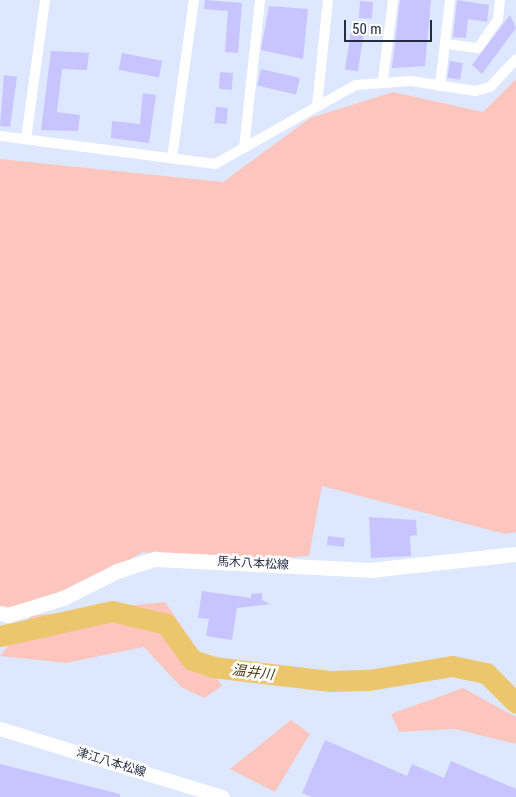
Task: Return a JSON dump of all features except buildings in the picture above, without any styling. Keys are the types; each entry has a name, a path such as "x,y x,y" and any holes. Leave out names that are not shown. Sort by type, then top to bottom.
{"main road":[{"name":"馬木八本松線","path":"0,613 8,615 63,598 117,571 155,559 370,570 516,554"},
{"name":"津江八本松線","path":"0,729 223,797"}],"street":[{"path":"26,139 45,0"},
{"path":"172,158 194,0"},
{"path":"244,148 260,0"},
{"path":"317,106 328,0"},
{"path":"383,80 393,0"},
{"path":"440,86 450,0"},
{"path":"446,44 478,48 498,20 500,0"},
{"path":"0,136 216,164 356,85 383,80 440,86 474,92 490,87 516,59"}],"shaded area":[{"path":"516,79 516,532 505,534 322,486 309,556 219,562 143,552 63,598 0,609 0,159 223,182 310,118 393,92 483,112"},
{"path":"165,602 222,686 204,698 181,687 144,647 66,663 0,656 31,616"},
{"path":"463,688 516,717 516,744 455,729 399,732 391,714"},
{"path":"291,720 310,734 275,792 230,769"}],"waterway":[{"name":"温井川","path":"0,636 112,611 166,624 192,660 213,667 331,681 369,680 452,666 486,673 516,703"}]}
